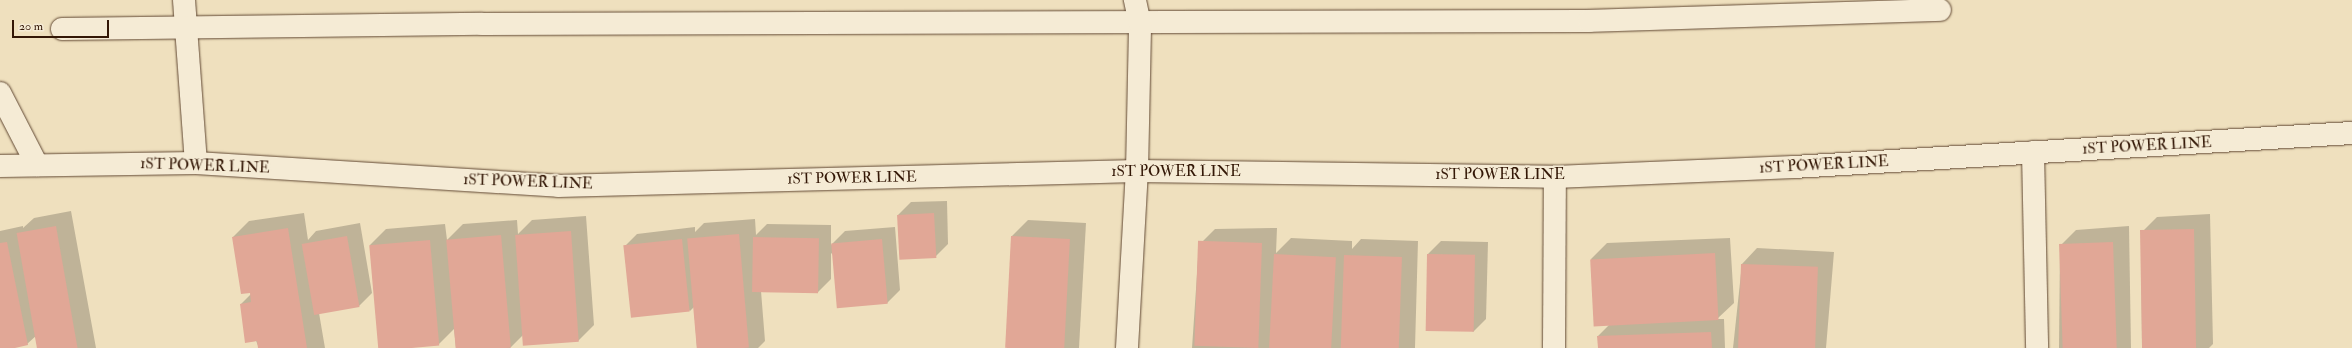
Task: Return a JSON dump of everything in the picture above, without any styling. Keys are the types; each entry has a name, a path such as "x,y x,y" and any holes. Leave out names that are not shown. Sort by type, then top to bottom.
{"street":[{"path":"184,0 196,163"},
{"path":"1127,348 1137,171 1140,24 1135,0"},
{"path":"62,29 186,26 1140,24 1589,21 1940,10"},
{"path":"0,93 37,165"},
{"name":"1ST POWER LINE","path":"0,166 196,163 558,186 1137,171 1555,177 1794,167 2352,133"},
{"path":"2033,152 2037,348"},
{"path":"1554,348 1555,177"}],"building":[{"path":"934,213 936,258 899,260 897,215"},
{"path":"56,226 78,348 37,348 17,233"},
{"path":"288,228 307,348 258,348 257,341 245,343 240,304 251,302 250,293 241,294 232,237"},
{"path":"2194,229 2196,348 2142,348 2140,230"},
{"path":"571,231 579,342 523,346 515,235"},
{"path":"739,234 749,348 697,348 687,239"},
{"path":"501,235 511,348 456,348 446,240"},
{"path":"347,236 360,307 314,315 302,244"},
{"path":"1011,236 1070,239 1064,348 1005,348"},
{"path":"753,237 819,238 818,293 752,292"},
{"path":"682,239 690,312 631,318 623,245"},
{"path":"882,239 888,304 837,308 831,243"},
{"path":"430,240 439,346 412,348 378,348 369,245"},
{"path":"1198,241 1262,243 1258,348 1194,346"},
{"path":"7,242 28,345 15,348 0,348 0,243"},
{"path":"2113,242 2117,348 2063,348 2059,244"},
{"path":"1715,253 1719,320 1594,326 1590,260"},
{"path":"1274,254 1336,257 1331,348 1269,348"},
{"path":"1427,254 1475,255 1474,332 1426,331"},
{"path":"1344,255 1402,257 1399,348 1341,348"},
{"path":"1741,264 1818,267 1815,348 1738,348"},
{"path":"1711,332 1712,348 1598,348 1597,336"}]}
